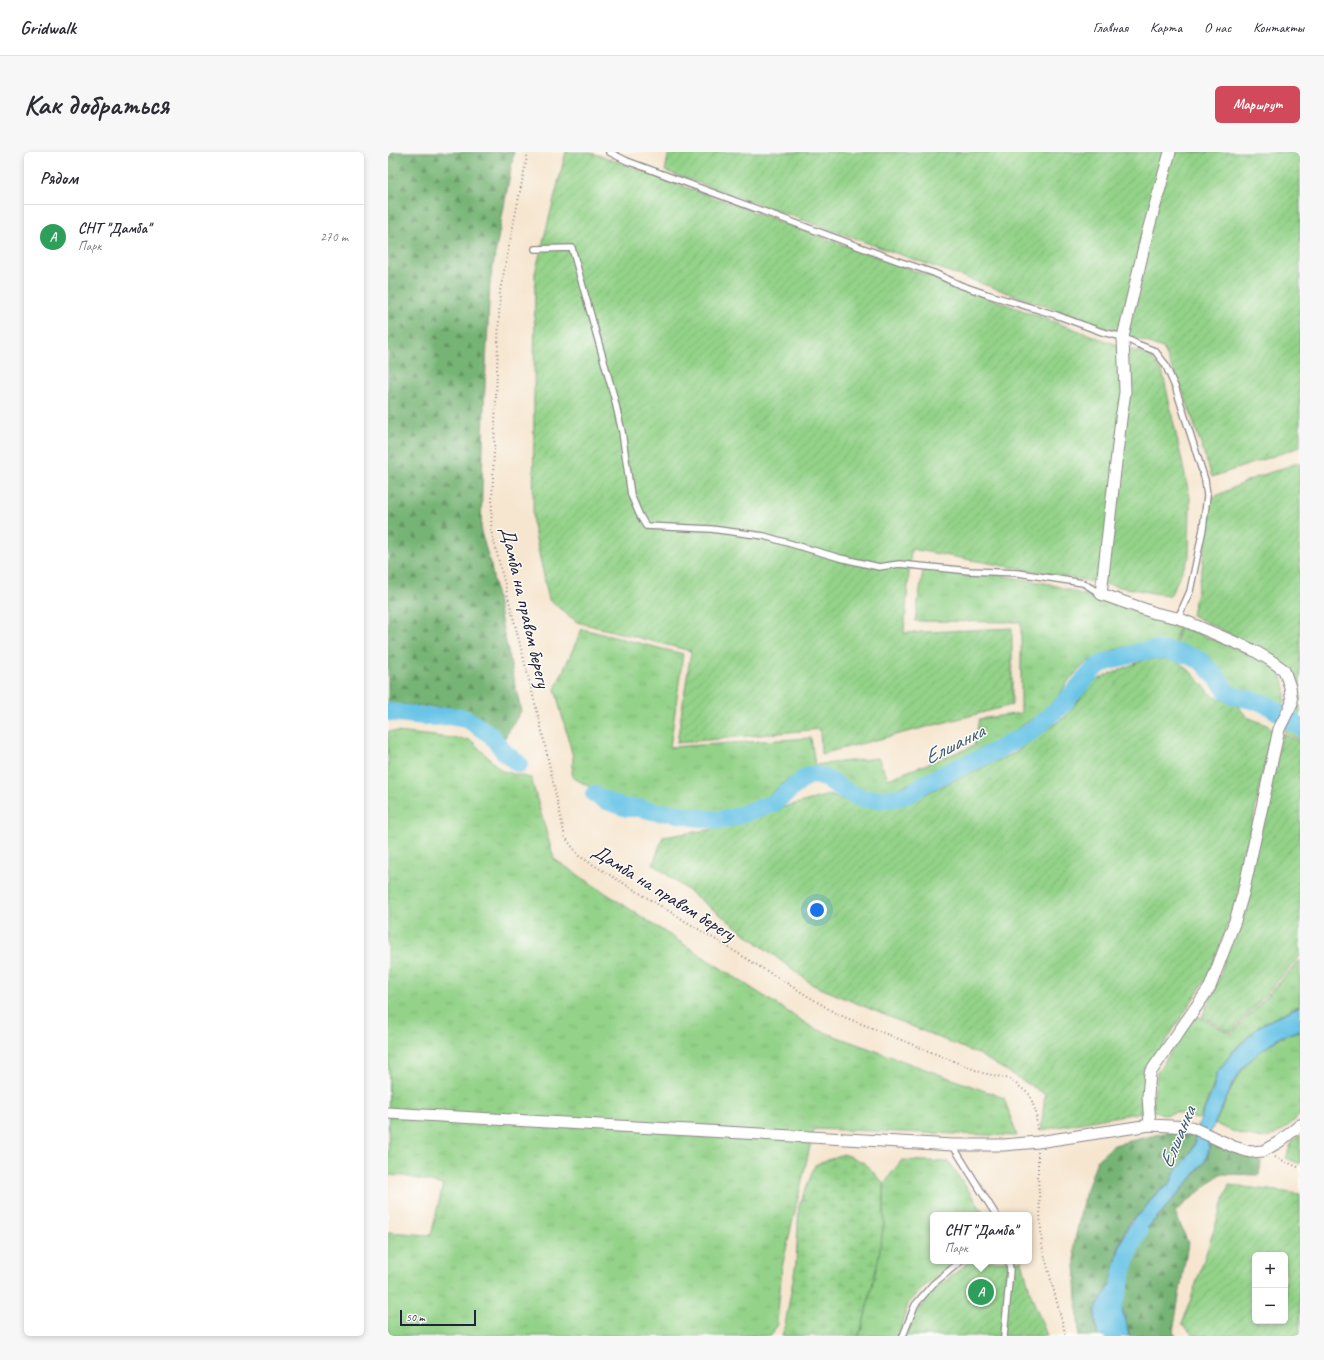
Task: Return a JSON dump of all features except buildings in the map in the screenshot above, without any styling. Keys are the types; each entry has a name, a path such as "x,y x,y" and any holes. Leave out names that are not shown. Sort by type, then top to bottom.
{"street":[{"path":"1150,1125 1148,1096 1150,1073 1210,987 1236,921 1279,729 1292,703 1290,687 1284,670 1270,660 1225,638 1178,618 1155,613 1101,594 1120,419 1125,392 1123,337 1147,234 1170,152"},
{"path":"388,1113 953,1145 1004,1145 1038,1142 1150,1125 1191,1127 1250,1152 1263,1151 1279,1142 1300,1125"}],"lane":[{"path":"609,152 627,161 934,273 960,285 1056,315 1102,332 1123,337 1155,351 1165,364 1176,389 1205,480 1207,496 1190,591 1178,618"},
{"path":"535,249 572,248 591,320 610,382 622,432 631,496 646,526 711,529 764,536 840,558 879,567 899,564 1018,573 1083,583 1101,594"},
{"path":"953,1145 994,1212"},
{"path":"903,1336 915,1305 933,1284 956,1264"},
{"path":"1004,1336 1009,1264"}],"path":[{"name":"Дамба на правом берегу","path":"528,152 500,291 491,530 541,727 565,837 579,856 837,1014 983,1072 1010,1079 1030,1095 1036,1113 1042,1246 1066,1336"},
{"path":"1263,1151 1300,1168"}],"green space":[{"path":"388,152 514,152 490,282 484,406 481,532 491,566 521,711 501,744 488,725 444,708 413,705 388,706"},
{"path":"566,152 588,152 601,156 1134,351 1150,355 1163,374 1190,498 1189,557 1170,596 911,549 904,633 1012,628 1012,705 821,754 820,729 677,743 691,651 577,622 549,600 533,525 535,273"},
{"path":"669,152 1300,152 1300,447 1212,477 1184,394 1163,348 665,171"},
{"path":"1300,462 1300,701 1297,699 1293,676 1279,659 1192,615 1202,569 1210,499 1249,480"},
{"path":"923,571 999,575 1050,584 1179,626 1173,646 1161,644 1138,644 1114,650 1087,662 1069,680 1057,698 1037,716 991,746 892,791 870,794 855,791 822,773 803,771 786,781 768,796 751,804 723,812 703,813 676,807 645,805 622,801 601,793 572,777 573,757 555,689 582,629 683,654 670,747 811,738 815,765 878,758 888,779 974,746 979,719 1021,713 1021,622 915,621"},
{"path":"1180,626 1268,662 1281,673 1285,688 1285,701 1279,712 1268,704 1225,689 1213,672 1196,655 1175,647"},
{"path":"1146,659 1174,659 1189,670 1213,696 1238,706 1247,717 1267,725 1272,730 1235,905 1209,974 1147,1071 1142,1112 1041,1130 1045,1094 978,1054 813,985 653,864 663,837 720,828 769,811 829,795 859,805 907,802 1014,753 1066,716 1094,681"},
{"path":"1296,704 1300,706 1300,741 1284,731"},
{"path":"388,731 471,740 502,771 531,778 554,859 813,1028 1004,1098 1017,1136 814,1129 782,1267 777,1324 771,1336 388,1336 388,1232 431,1235 443,1185 405,1176 388,1175"},
{"path":"1283,733 1300,743 1300,956 1232,1032 1202,1017 1220,976"},
{"path":"1300,960 1300,1005 1260,1025 1232,1052 1217,1073 1200,1118 1197,1119 1176,1112 1166,1115 1152,1110 1157,1073 1195,1015 1232,1034"},
{"path":"1300,1031 1300,1115 1281,1131 1262,1138 1246,1136 1215,1124 1234,1083 1244,1067 1257,1054 1281,1037"},
{"path":"1172,1131 1195,1135 1195,1142 1186,1160 1175,1172 1170,1183 1154,1195 1142,1212 1130,1221 1124,1233 1118,1249 1111,1284 1095,1310 1095,1323 1098,1336 1079,1336 1074,1245 1083,1201 1097,1160 1114,1145"},
{"path":"1300,1135 1300,1164 1286,1158 1292,1141"},
{"path":"1207,1140 1261,1161 1259,1175 1220,1174 1175,1212 1188,1243 1173,1332 1176,1336 1130,1336 1121,1304 1124,1266 1131,1247 1206,1161 1210,1148"},
{"path":"843,1154 863,1162 884,1183 884,1223 878,1261 862,1328 858,1336 782,1336 796,1263 799,1206 815,1165"},
{"path":"902,1160 949,1162 983,1212 930,1212 930,1264 951,1264 926,1285 908,1304 898,1336 858,1336 862,1328 884,1223 884,1183"},
{"path":"1229,1185 1300,1194 1300,1336 1195,1336 1182,1325"},
{"path":"967,1264 1023,1264 1031,1295 1047,1336 905,1336 921,1307 934,1289"}],"water":[{"path":"1300,1006 1300,1030 1280,1037 1257,1054 1243,1067 1233,1083 1207,1140 1209,1148 1205,1161 1131,1246 1124,1266 1120,1304 1129,1336 1098,1336 1096,1310 1103,1296 1112,1284 1119,1249 1125,1233 1131,1222 1142,1212 1155,1195 1170,1184 1175,1172 1186,1160 1196,1142 1195,1135 1213,1090 1217,1073 1232,1053 1261,1025"}],"waterway":[{"name":"Елшанка","path":"594,794 606,801 627,808 639,808 657,812 718,820 731,818 774,803 805,778 811,775 827,779 851,794 864,799 887,799 899,797 910,794 924,784 986,756 1032,731 1061,706 1093,670 1101,664 1138,652 1154,650 1169,651 1200,660 1219,680 1227,692 1235,696 1260,702 1269,706 1300,727"},
{"name":"Елшанка","path":"388,712 433,717 449,716 467,719 491,735 505,753 519,764"},
{"name":"Елшанка","path":"1113,1336 1113,1306 1131,1246 1139,1232"}],"place":[{"name":"СНТ \"Дамба\"","path":"981,1292"}]}
